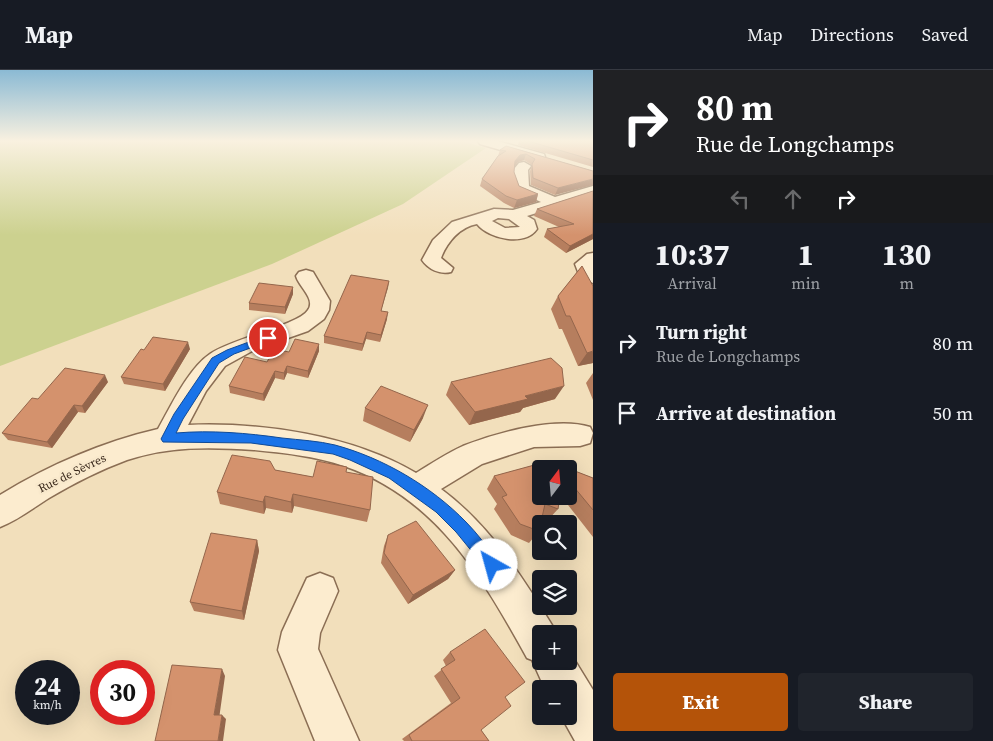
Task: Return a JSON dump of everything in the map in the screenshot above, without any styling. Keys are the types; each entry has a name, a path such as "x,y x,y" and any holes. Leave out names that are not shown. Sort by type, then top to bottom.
{"street":[{"path":"521,172 522,188 554,202"},
{"path":"444,268 431,260 449,231 468,220 484,219 486,225 490,228 502,232 522,233 529,229 528,223 514,216 593,190"},
{"path":"593,258 584,264 587,273 593,277"},
{"path":"167,439 178,417 215,361 230,352 300,326 310,321 318,313 319,298 307,281 306,276"},
{"path":"416,489 472,454 534,436 580,435"},
{"name":"Rue de Sèvres","path":"0,512 54,479 86,463 131,447 167,439 195,436 251,438 333,449 354,456 393,474 448,514 483,552 502,578 532,629"},
{"path":"320,591 301,632 298,650 337,741"},
{"path":"577,704 593,730"}],"green space":[{"path":"0,172 450,172 403,204 272,264 0,366"}],"building":[{"path":"487,172 514,172 519,186 538,194 517,200 506,196 482,179"},
{"path":"533,172 593,172 593,179 558,188 533,178"},
{"path":"593,191 593,234 570,246 547,229 574,224 537,209"},
{"path":"582,266 593,286 593,351 587,353 570,316 566,316 558,296"},
{"path":"351,275 389,281 381,311 388,312 381,335 367,332 363,344 324,336"},
{"path":"259,283 293,287 285,307 249,303"},
{"path":"153,337 188,342 163,384 121,377 141,349 144,350"},
{"path":"295,339 319,344 308,371 287,366 284,373 275,371 263,394 229,386 245,357 267,362 274,349 289,352"},
{"path":"551,358 562,368 564,386 525,396 528,399 475,412 451,382"},
{"path":"65,368 105,375 82,406 74,405 47,442 2,433 32,398 38,399"},
{"path":"381,386 428,405 414,430 365,408"},
{"path":"232,455 270,461 275,470 313,477 317,461 347,467 346,472 373,477 370,510 293,494 291,502 265,496 263,502 217,492"},
{"path":"532,466 532,505 545,505 543,515 532,515 532,528 520,524 502,497 507,495 494,476"},
{"path":"578,472 593,478 593,510 578,492"},
{"path":"548,505 559,505 558,509"},
{"path":"416,521 455,570 413,595 384,553 388,535"},
{"path":"211,533 257,540 242,611 190,602"},
{"path":"485,629 525,682 505,697 511,706 481,730 489,741 412,741 409,735 460,698 441,669 455,660 450,652"},
{"path":"172,665 222,669 214,715 222,715 218,741 155,741"}],"route":[{"path":"268,338 230,352 215,361 178,417 167,439 195,436 251,438 333,449 354,456 393,474 416,489 461,527 492,565"}]}
